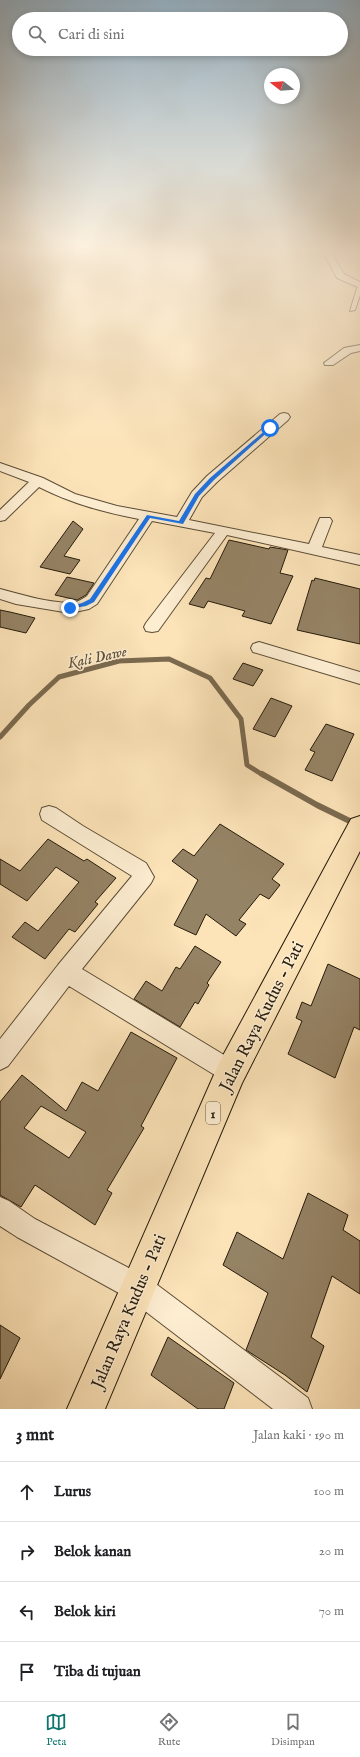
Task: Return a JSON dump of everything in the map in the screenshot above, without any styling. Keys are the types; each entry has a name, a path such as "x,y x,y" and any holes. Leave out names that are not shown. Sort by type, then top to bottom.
{"highway":[{"name":"Jalan Raya Kudus - Pati","path":"86,1409 231,1072 360,826"}],"street":[{"path":"329,363 348,350 360,348"},
{"path":"181,522 197,495 212,479 284,417"},
{"path":"0,467 38,481 70,497 115,510 224,530 360,560"},
{"path":"0,517 38,481"},
{"path":"0,594 16,599 70,608 84,605 92,600 148,516"},
{"path":"314,550 324,521"},
{"path":"152,627 224,530"},
{"path":"259,648 360,678"},
{"path":"0,1058 66,972 144,877 139,869 76,832 50,814"},
{"path":"66,972 231,1072"},
{"path":"0,1210 26,1228 138,1288 297,1409"}],"building":[{"path":"73,521 83,529 64,556 80,560 70,574 40,567"},
{"path":"229,540 269,549 270,547 288,550 280,573 293,576 271,624 242,616 245,611 208,601 204,608 189,604 206,578 210,579"},
{"path":"67,577 94,583 86,595 77,600 55,595"},
{"path":"315,578 360,589 360,644 297,630 312,580 314,581"},
{"path":"0,610 35,618 26,633 0,627"},
{"path":"243,663 263,670 253,686 233,679"},
{"path":"271,698 292,706 275,737 253,729"},
{"path":"326,724 354,734 332,781 305,770 315,752 310,750"},
{"path":"220,824 284,864 272,879 280,885 269,899 260,894 239,920 246,924 236,936 206,914 196,935 174,925 198,880 172,861 183,849 194,856"},
{"path":"48,839 84,861 87,859 116,878 95,902 98,904 75,932 69,929 45,959 12,937 25,922 38,931 79,882 56,867 27,901 0,884 0,859 20,871"},
{"path":"195,946 221,962 207,983 209,985 198,1004 195,1002 180,1027 134,999 146,981 162,991 176,967 180,969"},
{"path":"328,964 360,979 360,1030 354,1027 335,1078 288,1054 302,1021 296,1018 302,1002 311,1006"},
{"path":"131,1032 177,1058 141,1126 144,1128 107,1190 112,1193 95,1225 35,1185 21,1207 0,1195 0,1102 22,1075 66,1111 82,1082 98,1091","holes":["41,1106 86,1132 69,1158 24,1128"]},
{"path":"308,1193 348,1215 343,1230 360,1241 360,1294 332,1276 311,1337 324,1346 307,1392 285,1375 246,1350 268,1293 223,1265 237,1232 283,1259"},
{"path":"0,1325 20,1338 0,1379"},
{"path":"168,1337 234,1383 224,1409 198,1409 151,1375"}],"waterway":[{"name":"Kali Dawe","path":"0,737 29,705 59,677 119,661 169,659 210,678 241,719 247,765 263,775"},
{"name":"Kali Dawe","path":"262,774 317,805 360,826"}],"route":[{"path":"70,608 84,605 92,600 148,516 181,522 197,495 212,479 270,428"}]}
